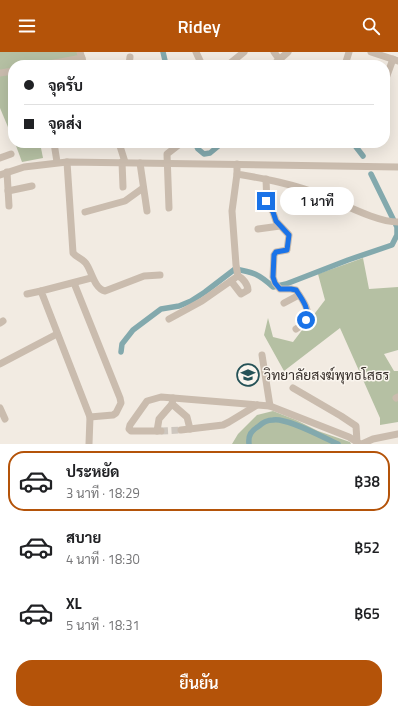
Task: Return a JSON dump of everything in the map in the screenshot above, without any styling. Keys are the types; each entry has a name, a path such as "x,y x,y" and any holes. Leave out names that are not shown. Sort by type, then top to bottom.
{"street":[{"path":"234,60 244,52"},
{"path":"274,52 279,59 288,52"},
{"path":"371,52 396,60 390,71"},
{"path":"129,60 130,56"},
{"path":"71,60 82,58"},
{"path":"55,148 57,162"},
{"path":"120,148 123,162 123,187"},
{"path":"169,208 167,154 175,148"},
{"path":"0,158 11,154"},
{"path":"0,174 24,167 57,162 398,167"},
{"path":"67,162 73,253 85,262 98,288 104,291 144,276 160,276"},
{"path":"140,163 147,211"},
{"path":"231,281 241,294 248,290 247,285 237,271 232,211 238,174 236,164"},
{"path":"7,172 9,206"},
{"path":"238,174 290,184 379,219 395,222"},
{"path":"266,179 267,204 273,212 276,221 287,231 289,235 288,248 286,251 276,252 274,255 273,277 281,290 296,290 306,306 307,317 305,322 296,329"},
{"path":"8,191 32,186"},
{"path":"85,212 125,201 144,188"},
{"path":"258,229 280,226"},
{"path":"170,319 202,301 231,281 237,271"},
{"path":"27,294 91,278"},
{"path":"74,283 121,402 116,414 90,417"},
{"path":"41,291 90,417 89,444"},
{"path":"284,303 299,294"},
{"path":"0,364 57,334"},
{"path":"262,355 270,406"},
{"path":"293,388 342,416 356,426 360,443"},
{"path":"173,401 159,418 159,431 131,431 129,429 130,425 147,401 161,396 173,401 270,406 349,437 360,443 398,434"},
{"path":"173,401 187,417 190,429"},
{"path":"181,430 223,425 257,405"},
{"path":"0,408 5,419"}],"green space":[{"path":"0,52 78,52 79,56 58,60 8,60 8,70 0,71"},
{"path":"8,73 8,127 0,108 0,75"},
{"path":"17,148 41,148 43,158 22,162"},
{"path":"363,258 369,289 398,287 398,350 384,354 394,371 398,371 398,422 380,425 380,418 340,328 284,371 264,335 268,318 273,337 293,342 325,300 318,274"},
{"path":"273,411 318,431 350,442 351,444 232,444 238,434 257,415"}],"waterway":[{"path":"163,52 165,60"},
{"path":"198,148 204,154 210,153 216,148"},
{"path":"357,148 363,156"},
{"path":"121,352 122,344 133,330 161,309 179,306 191,301 235,269 256,274 273,287 286,284 392,245 397,235 397,227 371,174"},
{"path":"249,444 249,438 254,430 271,420 279,420 296,425 338,444"}],"tunnel":[{"path":"161,431 181,430"}],"place":[{"name":"วิทยาลัยสงฆ์พุทธโสธร","path":"248,375"}],"route":[{"path":"266,201 273,212 276,221 289,235 287,250 274,253 273,277 275,283 280,289 283,290 296,290 306,306 306,320"}]}
